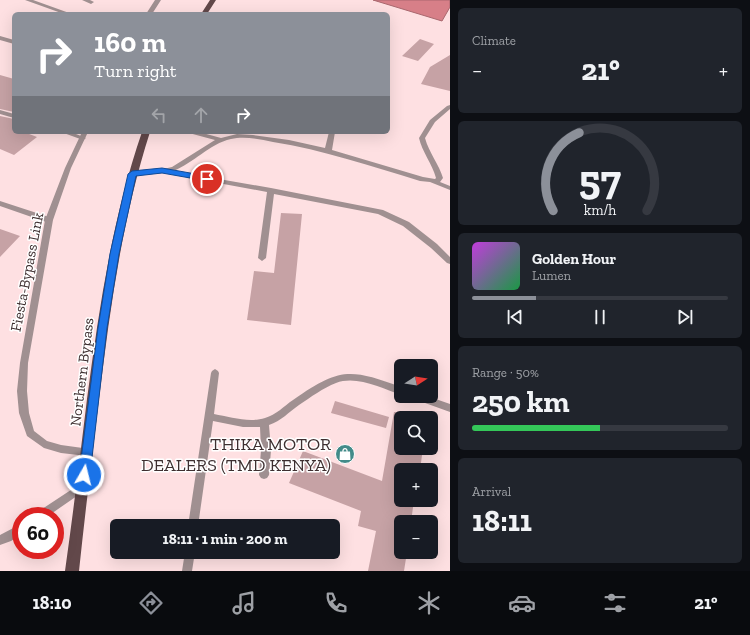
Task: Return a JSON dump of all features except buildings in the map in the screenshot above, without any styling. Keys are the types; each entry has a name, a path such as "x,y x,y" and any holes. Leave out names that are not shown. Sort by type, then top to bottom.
{"main road":[{"path":"205,12 213,0"},
{"name":"Northern Bypass","path":"72,571 102,328 114,254 132,174 145,134"}],"street":[{"path":"28,0 56,12"},
{"path":"150,12 158,0"},
{"path":"0,38 12,41"},
{"path":"433,182 439,180 438,170 430,160 424,148 422,138 432,121 449,107"},
{"path":"0,112 12,115"},
{"path":"209,134 254,137 297,143 328,150 450,188"},
{"path":"328,150 332,134"},
{"name":"Fiesta-Bypass Link","path":"84,135 68,168 49,220 24,363 22,391 24,413 30,433 44,444 61,449 87,452"},
{"path":"132,174 162,171 174,168 227,136"},
{"path":"162,171 271,190 380,212 394,218 422,236 450,260"},
{"path":"262,258 271,190"},
{"path":"0,203 49,220"},
{"path":"194,519 215,373"},
{"path":"208,417 256,424 264,423 278,417 316,389 336,379 348,377 383,384 394,388"},
{"path":"436,403 450,408"},
{"path":"264,423 266,450 264,475"},
{"path":"53,507 83,486"},
{"path":"0,540 12,535"},
{"path":"187,571 189,559"}],"shaded area":[{"path":"373,0 450,0 450,7 442,21"}],"place":[{"name":"THIKA MOTOR DEALERS (TMD KENYA)","path":"345,454"}],"route":[{"path":"84,475 102,328 114,254 132,174 162,171 207,179"}]}
